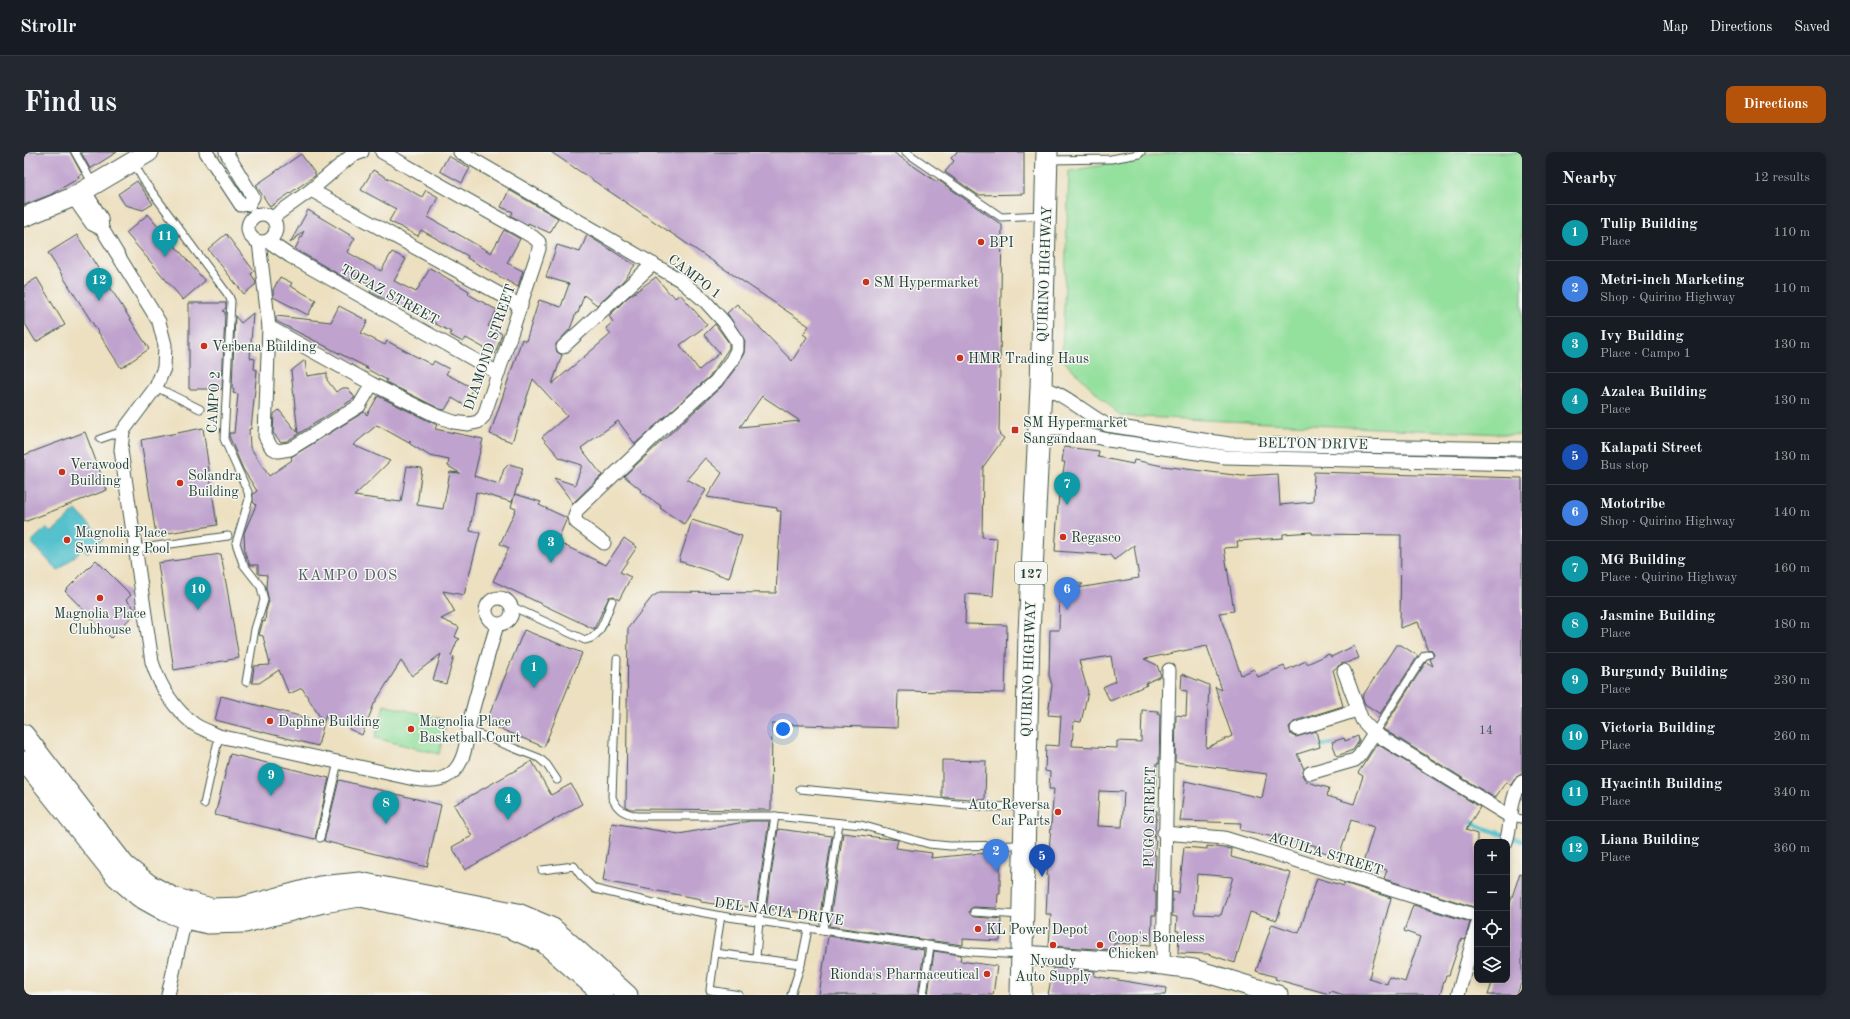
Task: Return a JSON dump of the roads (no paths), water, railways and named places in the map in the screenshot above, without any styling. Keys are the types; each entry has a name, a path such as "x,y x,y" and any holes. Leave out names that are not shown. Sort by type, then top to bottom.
{"main road":[{"name":"QUIRINO HIGHWAY","path":"1021,995 1029,634 1041,387 1047,156"}],"street":[{"path":"206,152 241,204 264,214 275,221 275,235 264,242"},
{"path":"226,152 253,197 251,219 248,230 250,236 264,242"},
{"path":"272,218 311,190 351,156 362,152"},
{"name":"DIAMOND STREET","path":"269,327 372,384 437,416 454,422 468,424 478,422 484,416 539,249 539,242 533,237 382,152"},
{"name":"CAMPO 1","path":"460,152 680,280 705,301 724,322 738,341 737,350 732,360 716,382 659,432 577,510 575,516 576,522 604,543"},
{"path":"24,217 83,190 141,157"},
{"path":"83,190 92,224 102,229 159,322 165,345 164,368 156,387 123,431 121,450 152,662 156,674 176,707 194,724 219,736 414,779 428,781 441,779 454,771 462,759 468,730 497,624"},
{"path":"311,190 520,306"},
{"path":"264,242 269,327 265,436 271,447 278,451 290,449 347,415 359,406 372,384"},
{"name":"TOPAZ STREET","path":"264,242 498,373"},
{"path":"563,347 653,264"},
{"name":"BELTON DRIVE","path":"1041,387 1063,396 1092,417 1107,425 1229,444 1522,449"},
{"path":"1076,431 1081,409"},
{"path":"1104,439 1107,425"},
{"name":"BELTON DRIVE","path":"1038,429 1076,431 1104,439 1225,457 1522,464"},
{"path":"1269,459 1270,444"},
{"path":"500,598 504,599 511,606 511,617 503,624 497,624 492,623 486,615 487,605 490,601 500,598"},
{"name":"PUGO STREET","path":"1163,965 1164,833 1169,670"},
{"path":"1344,671 1357,710 1362,720 1374,733 1514,822"},
{"path":"1297,729 1357,710"},
{"path":"1310,773 1354,760 1360,754 1374,733"},
{"path":"24,734 125,865 149,884 173,896 211,908 241,907 322,895"},
{"path":"24,761 116,877 139,897 166,912 185,919 208,924 245,923 360,882 518,913 548,936 599,986 628,995"},
{"path":"1507,839 1514,822 1511,805 1522,782"},
{"name":"AGUILA STREET","path":"1164,833 1224,838 1474,915"},
{"path":"168,995 185,919"},
{"path":"1458,995 1474,937"},
{"path":"1023,955 1163,965 1194,969 1278,995"}],"lane":[{"path":"75,152 83,190"},
{"path":"906,152 1001,217 1046,215"},
{"path":"1047,156 1111,159 1141,152"},
{"name":"CAMPO 2","path":"141,157 144,180 229,296 231,301 224,439 248,492 249,498 236,543 243,564 261,587 264,600 255,629 246,682"},
{"path":"156,387 200,409"},
{"path":"100,439 123,431"},
{"path":"135,549 228,536"},
{"path":"511,606 585,640 599,632 612,601"},
{"path":"1374,733 1424,656 1429,654"},
{"path":"617,660 612,797 615,805 621,811 637,816 775,816 861,825 929,844 950,846 1024,845"},
{"path":"468,730 539,758 547,765 557,780"},
{"path":"204,804 219,736"},
{"path":"320,838 338,762"},
{"path":"800,789 989,807 1025,806"},
{"path":"756,957 759,921 775,816"},
{"path":"823,930 839,823"},
{"name":"DEL NACIA DRIVE","path":"542,870 574,866 581,876 595,889 662,905 721,916 972,952 1023,955"},
{"path":"974,912 1023,915"},
{"path":"721,916 710,990 739,995"},
{"path":"791,995 801,964 808,929"},
{"path":"923,995 930,946"},
{"path":"715,952 801,964"}],"water":[{"name":"Magnolia Place Swimming Pool","path":"76,510 103,539 87,553 83,549 58,571 31,542 46,528 51,533"}],"waterway":[{"path":"1315,746 1337,744"},
{"path":"1467,817 1478,826 1522,841"}],"place":[{"name":"BPI","path":"981,242"},
{"name":"Hyacinth Building","path":"165,257"},
{"name":"SM Hypermarket","path":"866,282"},
{"name":"Liana Building","path":"99,301"},
{"name":"Verbena Building","path":"204,346"},
{"name":"HMR Trading Haus","path":"960,358"},
{"name":"SM Hypermarket Sangandaan","path":"1015,430"},
{"name":"Verawood Building","path":"62,472"},
{"name":"Solandra Building","path":"180,483"},
{"name":"MG Building","path":"1067,505"},
{"name":"Regasco","path":"1063,537"},
{"name":"Magnolia Place Swimming Pool","path":"67,540"},
{"name":"Ivy Building","path":"551,563"},
{"name":"Magnolia Place Clubhouse","path":"100,598"},
{"name":"Victoria Building","path":"198,610"},
{"name":"Mototribe","path":"1067,610"},
{"name":"Tulip Building","path":"534,688"},
{"name":"Daphne Building","path":"270,721"},
{"name":"Magnolia Place Basketball Court","path":"411,729"},
{"name":"Burgundy Building","path":"271,796"},
{"name":"Auto Reversa Car Parts","path":"1058,812"},
{"name":"Azalea Building","path":"508,820"},
{"name":"Jasmine Building","path":"386,824"},
{"name":"Metri-inch Marketing","path":"996,872"},
{"name":"Kalapati Street","path":"1042,877"},
{"name":"KL Power Depot","path":"978,929"},
{"name":"Nyoudy Auto Supply","path":"1053,945"},
{"name":"Coop's Boneless Chicken","path":"1100,945"},
{"name":"Rionda's Pharmaceutical","path":"987,974"}],"district":[{"name":"KAMPO DOS","path":"348,575"}]}
